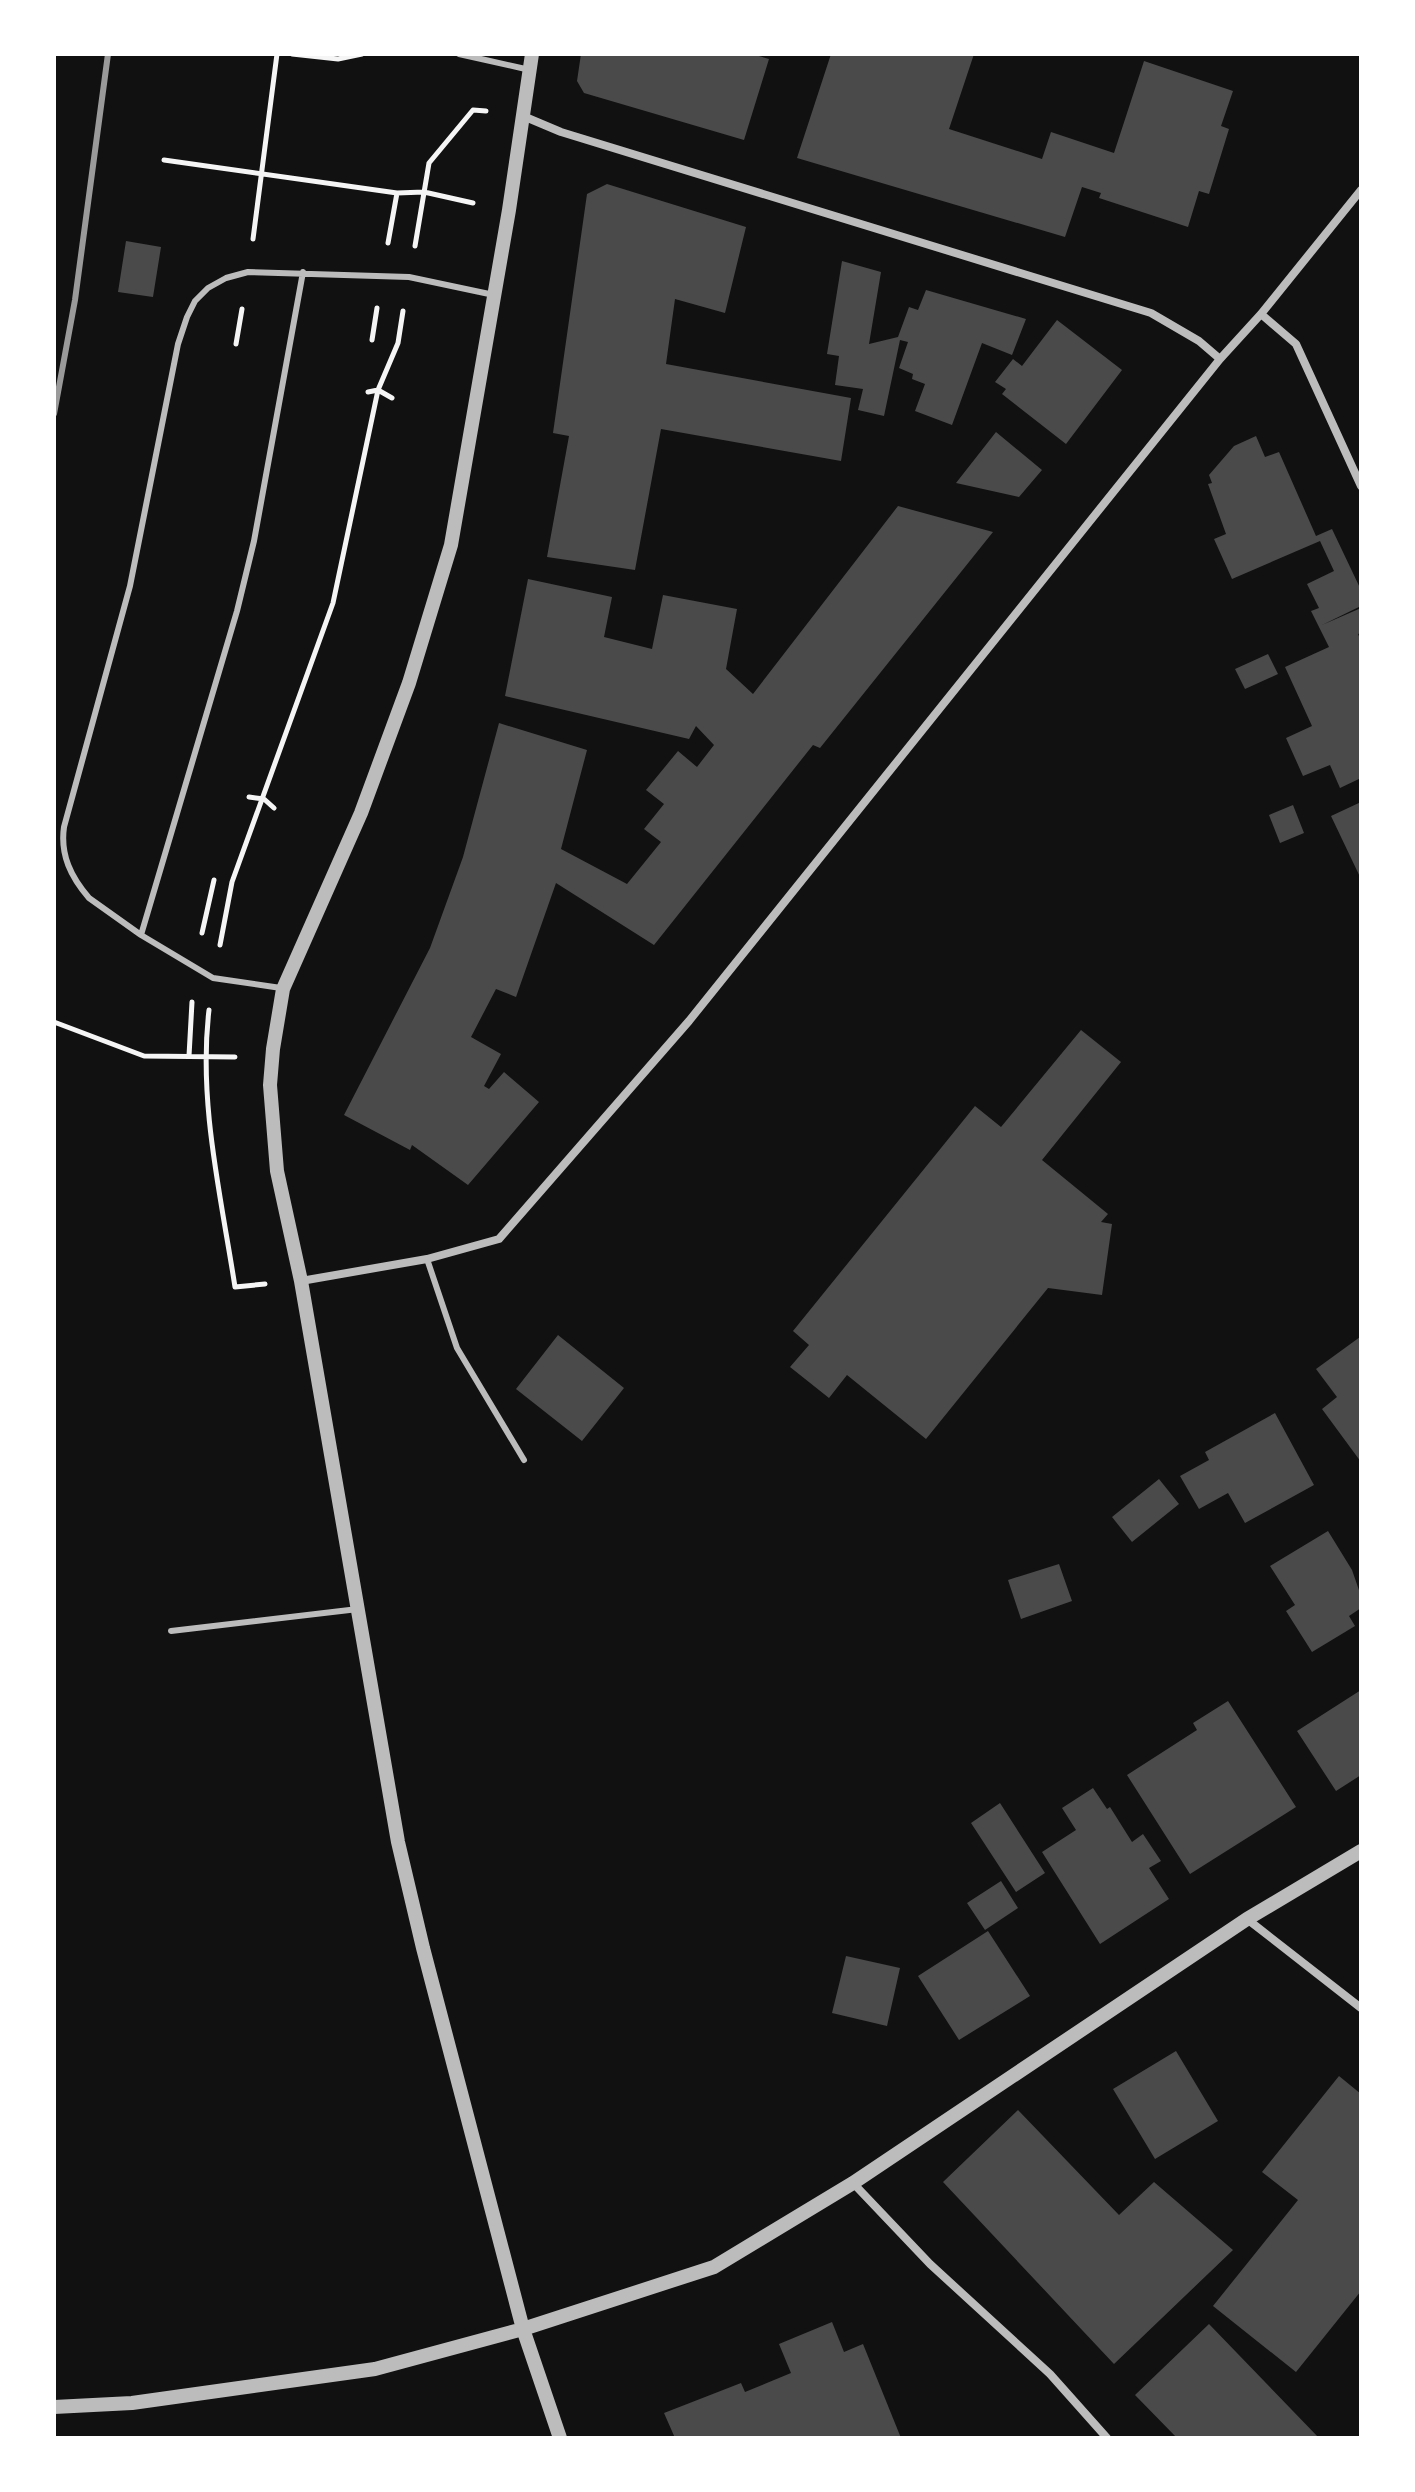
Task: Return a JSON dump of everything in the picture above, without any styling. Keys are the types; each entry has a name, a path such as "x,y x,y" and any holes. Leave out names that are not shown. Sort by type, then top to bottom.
{"street":[{"path":"532,54 509,210 451,545 422,642 361,813 283,989 270,1085 277,1171 301,1281 398,1842 523,2329 560,2438"},
{"path":"523,116 561,132 1151,313 1199,341 1220,359"},
{"path":"301,1281 427,1259 499,1239 689,1021 1220,359 1261,314 1361,190"},
{"path":"1261,314 1296,344 1361,486"},
{"path":"54,2407 132,2403 363,2371 523,2329 714,2267 853,2183 1247,1919 1361,1851"},
{"path":"1247,1919 1361,2008"},
{"path":"853,2183 930,2264 1050,2374 1107,2438"}],"lane":[{"path":"459,54 530,70"},
{"path":"283,989 213,978 141,935 89,898 66,862 64,827 130,586 182,330 195,301 208,288 226,278 248,272 409,277 494,295"},
{"path":"141,935 237,611 254,541 303,272"},
{"path":"427,1259 457,1348 524,1460"},
{"path":"171,1631 358,1609"}],"path":[{"path":"236,344 277,54"},
{"path":"292,54 338,59 362,54"},
{"path":"301,1281 235,1287 209,1115 205,1057 213,978 232,882 333,603 378,390 398,343 429,163 473,110 523,116"},
{"path":"164,160 397,193 424,192 509,210"},
{"path":"368,392 378,390 392,398"},
{"path":"249,797 264,799 274,808"},
{"path":"54,1022 144,1056 272,1059"}],"building":[{"path":"581,54 752,54 769,59 744,140 584,93 577,81"},
{"path":"831,54 974,54 949,129 1042,159 1051,132 1114,153 1144,61 1233,91 1221,126 1229,129 1209,194 1199,191 1188,227 1099,198 1101,193 1082,187 1065,237 797,158"},
{"path":"607,184 746,227 725,313 675,299 666,364 851,398 841,461 661,429 635,570 547,557 569,436 553,433 587,194"},
{"path":"126,241 161,247 153,297 118,292"},
{"path":"842,261 881,272 869,344 898,337 909,307 918,310 926,290 1026,319 1012,355 982,343 952,425 915,411 925,384 912,379 913,374 899,368 908,342 900,340 884,416 858,410 863,389 835,385 839,356 827,354"},
{"path":"1057,320 1122,370 1066,444 1002,394 1006,389 995,382 1013,359 1022,366"},
{"path":"996,432 1042,470 1019,497 956,483"},
{"path":"1256,436 1265,457 1279,452 1316,536 1332,529 1361,590 1361,606 1322,625 1361,608 1361,633 1358,634 1361,641 1361,778 1340,788 1330,765 1303,776 1286,738 1312,726 1285,667 1329,647 1311,611 1319,608 1307,584 1334,571 1320,541 1232,579 1214,539 1226,534 1208,484 1212,483 1209,475 1234,446"},
{"path":"898,506 993,532 820,748 813,745 654,945 556,883 516,997 496,989 471,1037 501,1054 484,1086 489,1089 504,1072 539,1102 468,1185 412,1145 410,1150 344,1115 430,948 463,857 499,723 587,750 561,849 627,884 661,842 644,829 664,804 646,790 678,751 697,767 714,745 696,726 689,739 505,696 528,579 612,597 604,637 652,649 663,595 737,609 726,669 753,694"},
{"path":"1268,654 1278,674 1245,689 1235,669"},
{"path":"1361,802 1361,879 1331,816"},
{"path":"1293,805 1304,833 1280,843 1269,815"},
{"path":"1081,1030 1121,1062 1042,1160 1108,1214 1101,1222 1112,1224 1102,1295 1048,1288 926,1439 847,1375 829,1398 790,1367 809,1345 793,1331 975,1106 1001,1127"},
{"path":"558,1335 624,1388 582,1441 516,1389"},
{"path":"1360,1337 1361,1462 1322,1409 1337,1397 1316,1369"},
{"path":"1275,1413 1314,1485 1245,1523 1228,1493 1199,1509 1180,1476 1209,1460 1205,1452"},
{"path":"1159,1479 1179,1504 1132,1542 1112,1517"},
{"path":"1328,1531 1352,1570 1361,1596 1361,1608 1349,1616 1355,1626 1312,1652 1286,1611 1295,1605 1270,1566"},
{"path":"1059,1564 1072,1601 1021,1619 1008,1580"},
{"path":"1361,1690 1361,1775 1336,1791 1297,1731"},
{"path":"1228,1701 1296,1807 1190,1874 1127,1775 1197,1730 1193,1723"},
{"path":"1093,1788 1107,1809 1110,1807 1132,1842 1143,1834 1161,1861 1149,1868 1169,1899 1100,1944 1042,1852 1076,1830 1062,1808"},
{"path":"1000,1803 1045,1873 1016,1892 971,1823"},
{"path":"1001,1881 1018,1908 985,1930 967,1903"},
{"path":"988,1931 1030,1996 959,2040 918,1976"},
{"path":"846,1956 900,1968 887,2026 832,2013"},
{"path":"1176,2051 1218,2121 1155,2159 1113,2089"},
{"path":"1339,2076 1361,2094 1361,2291 1296,2372 1213,2306 1298,2200 1262,2172"},
{"path":"1018,2110 1119,2215 1154,2182 1233,2250 1114,2364 943,2182"},
{"path":"832,2322 844,2352 863,2344 901,2438 675,2438 664,2413 741,2383 745,2392 791,2373 779,2344"},
{"path":"1209,2324 1319,2438 1177,2438 1135,2395"}],"railway":[{"path":"54,414 75,300 108,54"}]}
